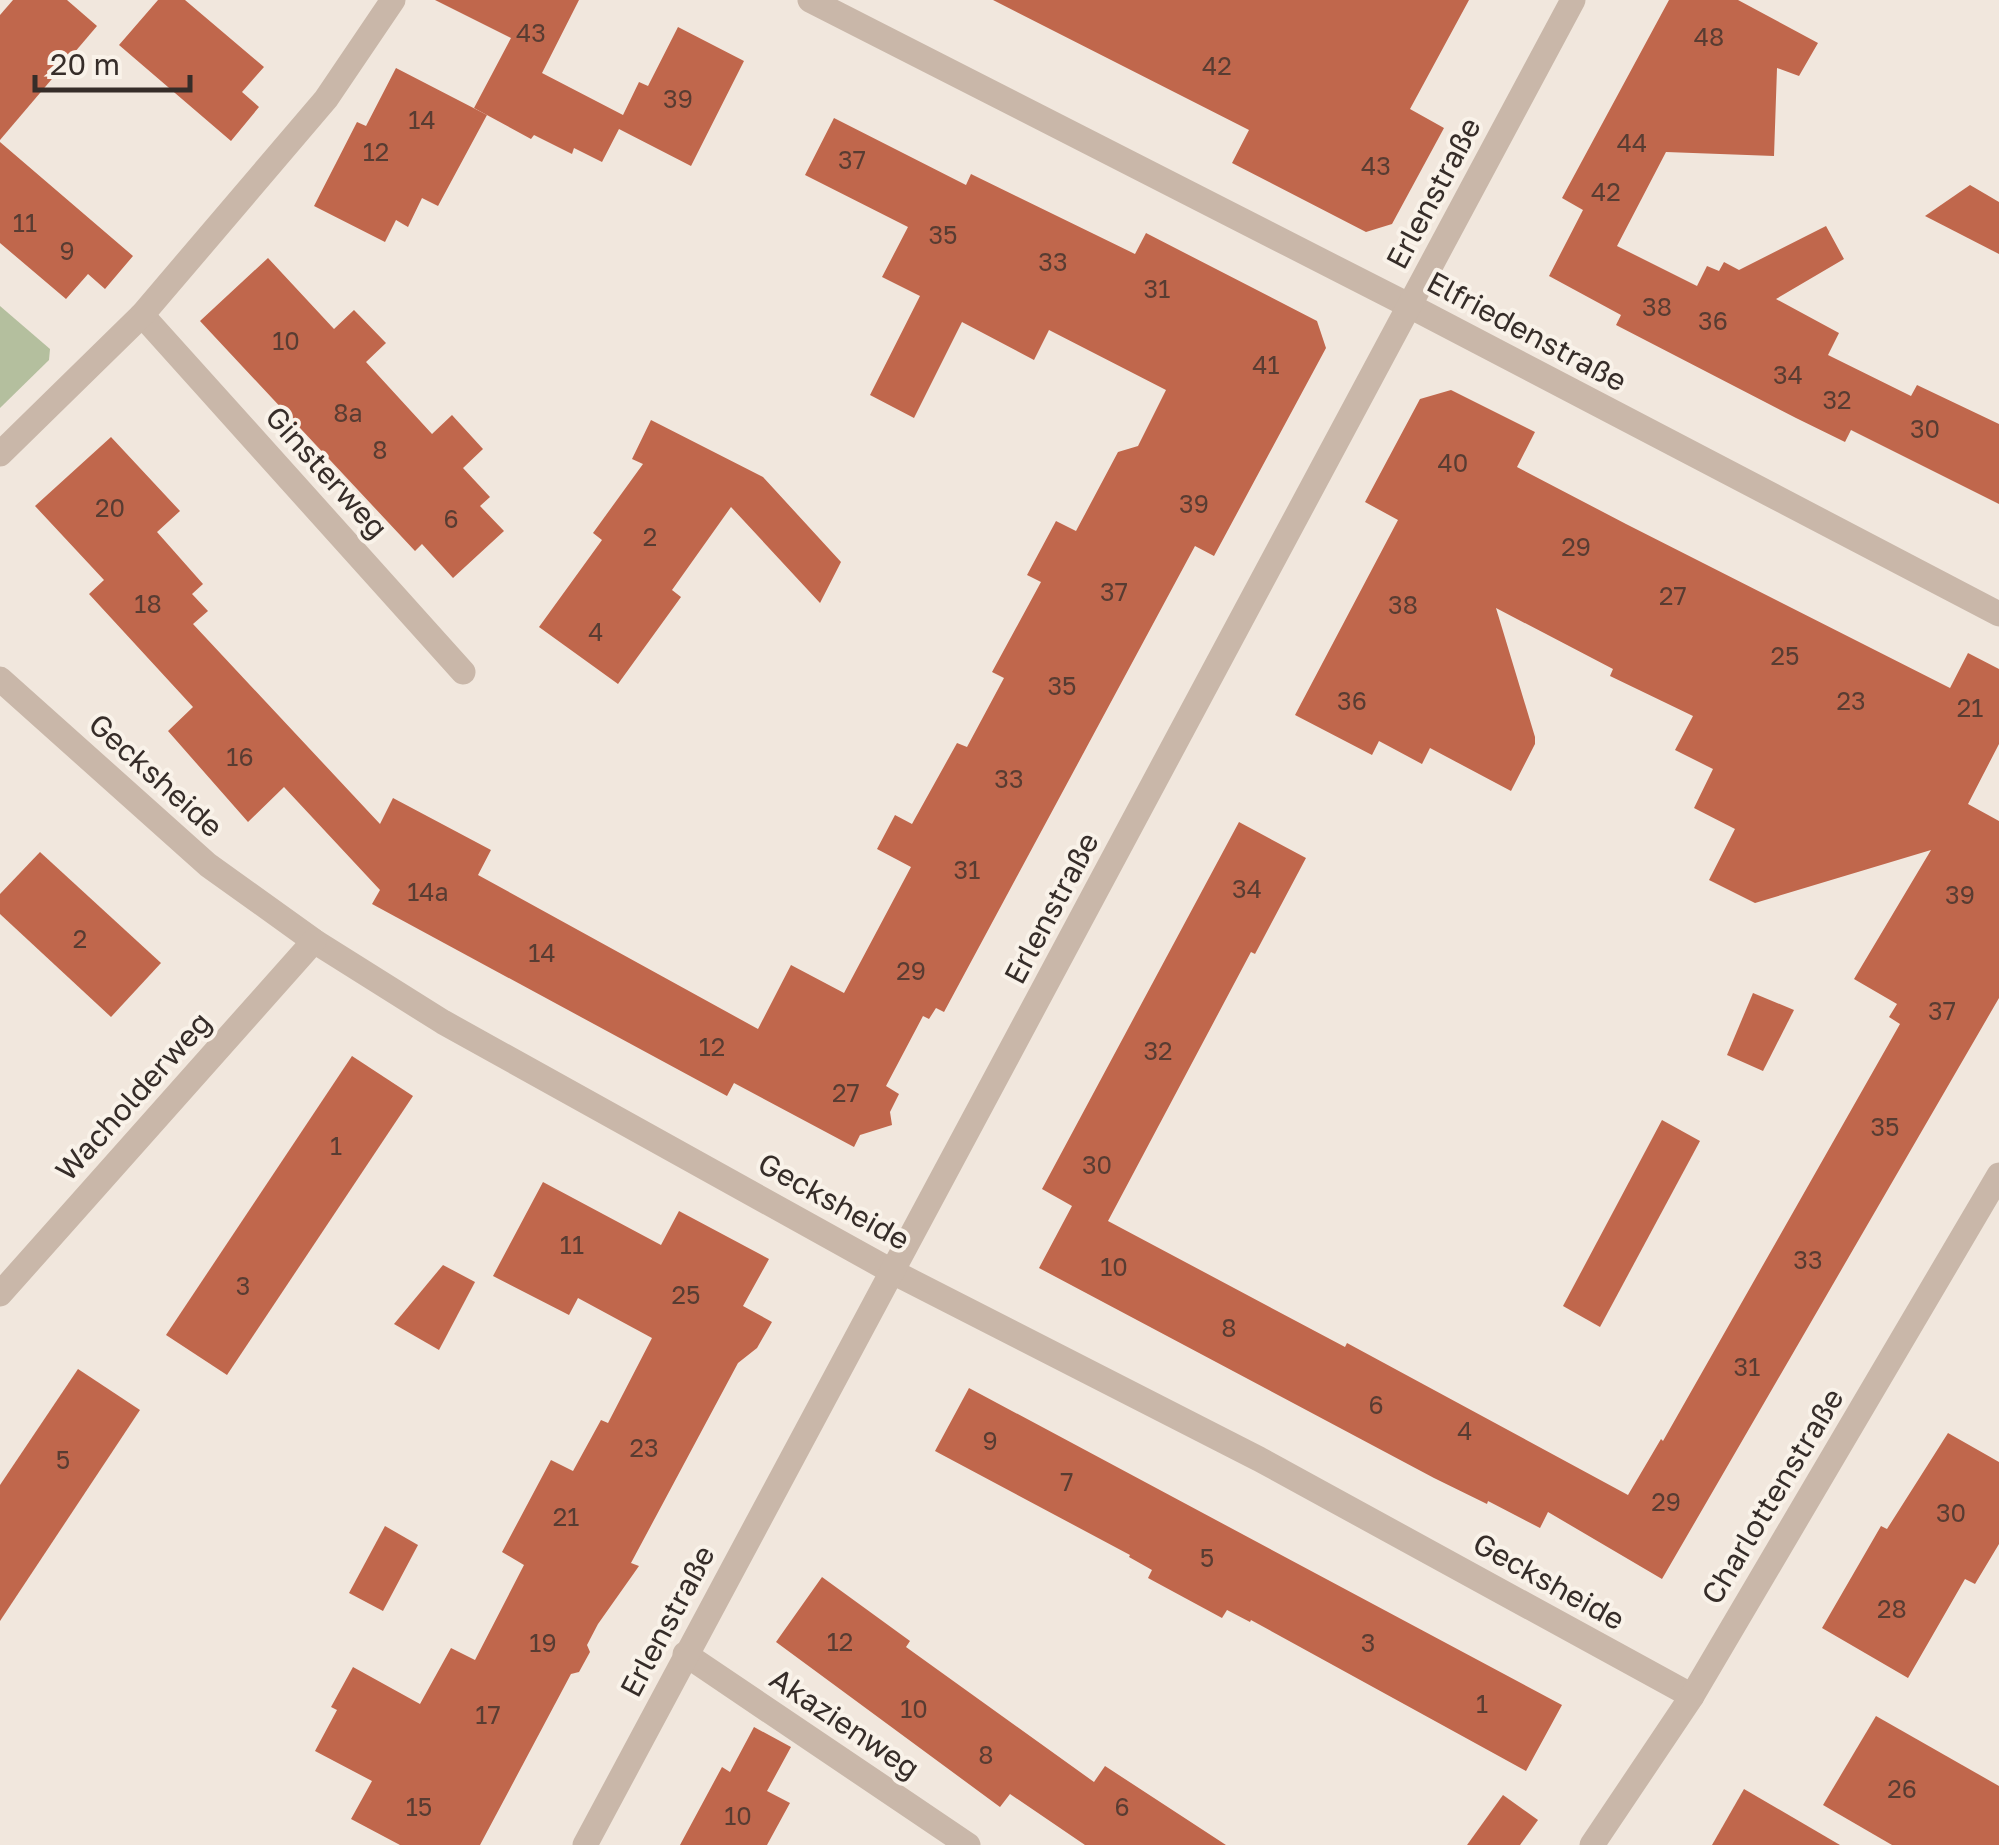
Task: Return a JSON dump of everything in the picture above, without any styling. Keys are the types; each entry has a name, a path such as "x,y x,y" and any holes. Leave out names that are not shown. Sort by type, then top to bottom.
{"street":[{"path":"0,454 142,315 326,99 393,0"},
{"name":"Elfriedenstraße","path":"810,0 1410,306 1999,614"},
{"name":"Erlenstraße","path":"585,1845 1573,0"},
{"name":"Ginsterweg","path":"142,315 463,672"},
{"name":"Gecksheide","path":"0,679 208,864 314,941 444,1022 893,1272 1259,1459 1692,1696"},
{"name":"Wacholderweg","path":"0,1294 314,941"},
{"name":"Charlottenstraße","path":"1592,1845 1692,1696 1999,1175"},
{"name":"Akazienweg","path":"686,1654 968,1845"}],"green space":[{"path":"0,306 50,349 49,360 0,408"}],"building":[{"path":"13,0 67,0 97,26 0,140 0,15"},
{"path":"158,0 185,0 264,67 242,92 259,107 231,141 119,45"},
{"path":"435,0 579,0 542,73 623,115 639,82 648,86 678,27 744,61 691,166 619,129 602,162 574,148 572,154 534,135 531,139 474,108 511,38"},
{"path":"993,0 1469,0 1410,109 1444,128 1392,224 1366,232 1232,163 1249,130"},
{"path":"1669,0 1738,0 1818,43 1799,76 1777,68 1774,156 1666,152 1617,246 1697,286 1707,266 1719,271 1724,262 1739,270 1826,226 1844,259 1776,299 1839,333 1828,355 1911,396 1917,385 1999,424 1999,504 1851,430 1845,442 1796,418 1616,325 1621,315 1549,276 1583,210 1562,198"},
{"path":"396,68 487,115 438,206 422,198 408,227 396,220 385,242 314,206 357,122 366,126"},
{"path":"834,118 966,185 971,174 1135,254 1146,233 1317,321 1326,348 1214,556 1195,546 944,1012 936,1008 929,1019 923,1016 886,1086 899,1094 890,1112 892,1125 860,1135 854,1147 734,1083 727,1096 372,904 380,890 284,787 248,822 168,731 193,707 89,594 104,580 35,506 111,437 180,511 157,532 203,584 192,594 208,611 193,624 380,824 393,798 491,850 478,875 758,1029 791,965 844,993 911,867 877,849 895,815 912,824 957,743 967,747 1004,678 992,672 1041,582 1027,575 1056,521 1076,531 1118,452 1138,446 1166,390 1049,330 1034,360 962,322 914,418 870,395 920,296 882,277 908,227 805,175"},
{"path":"0,142 133,256 105,289 88,274 66,299 0,243"},
{"path":"1970,185 1999,202 1999,254 1925,216"},
{"path":"268,258 334,329 354,310 386,343 366,362 432,434 452,415 483,449 463,468 490,497 480,506 504,531 453,578 422,544 415,551 200,321"},
{"path":"1451,390 1535,432 1517,467 1626,524 1950,688 1968,653 1999,669 1999,744 1968,804 1999,821 1999,998 1662,1579 1548,1512 1540,1528 1434,1478 1039,1268 1072,1206 1042,1189 1239,822 1306,858 1255,954 1251,952 1108,1221 1345,1347 1347,1343 1628,1495 1663,1441 1900,1024 1889,1017 1897,1004 1854,979 1931,850 1755,903 1709,880 1735,829 1694,808 1713,769 1675,750 1693,716 1610,676 1613,669 1496,608 1535,737 1511,791 1430,748 1422,764 1379,741 1372,755 1295,715 1398,520 1365,502 1420,399"},
{"path":"651,420 763,477 841,562 820,603 731,507 672,590 681,597 618,684 539,627 602,540 593,533 643,464 632,459"},
{"path":"40,852 161,963 111,1017 0,914 0,894"},
{"path":"1753,993 1794,1010 1763,1071 1727,1055"},
{"path":"352,1056 413,1096 227,1375 166,1335"},
{"path":"1662,1120 1700,1141 1600,1327 1563,1306"},
{"path":"543,1182 661,1245 679,1211 769,1259 743,1306 772,1322 757,1348 738,1363 631,1563 639,1566 598,1624 587,1645 590,1652 579,1672 571,1674 480,1845 400,1845 351,1819 372,1781 315,1751 337,1710 331,1707 353,1667 420,1704 451,1648 475,1660 524,1565 502,1552 551,1460 573,1471 601,1420 608,1423 652,1338 578,1298 569,1315 493,1276"},
{"path":"443,1265 475,1282 439,1350 394,1324"},
{"path":"78,1369 140,1410 0,1621 0,1485"},
{"path":"969,1388 1562,1705 1526,1771 1251,1620 1227,1610 1222,1618 1148,1578 1152,1570 1130,1555 935,1451"},
{"path":"1948,1433 1999,1462 1999,1544 1975,1584 1965,1579 1908,1678 1822,1628 1881,1526 1887,1529"},
{"path":"385,1526 418,1545 383,1611 349,1593"},
{"path":"822,1577 910,1641 906,1647 1094,1782 1105,1766 1226,1845 1085,1845 1010,1794 1000,1807 776,1642"},
{"path":"1876,1716 1999,1786 1999,1845 1892,1845 1823,1805"},
{"path":"754,1727 791,1747 767,1791 790,1803 767,1845 680,1845 722,1767 730,1772"},
{"path":"1744,1789 1840,1845 1712,1845"},
{"path":"1503,1795 1538,1820 1520,1845 1467,1845"}]}
